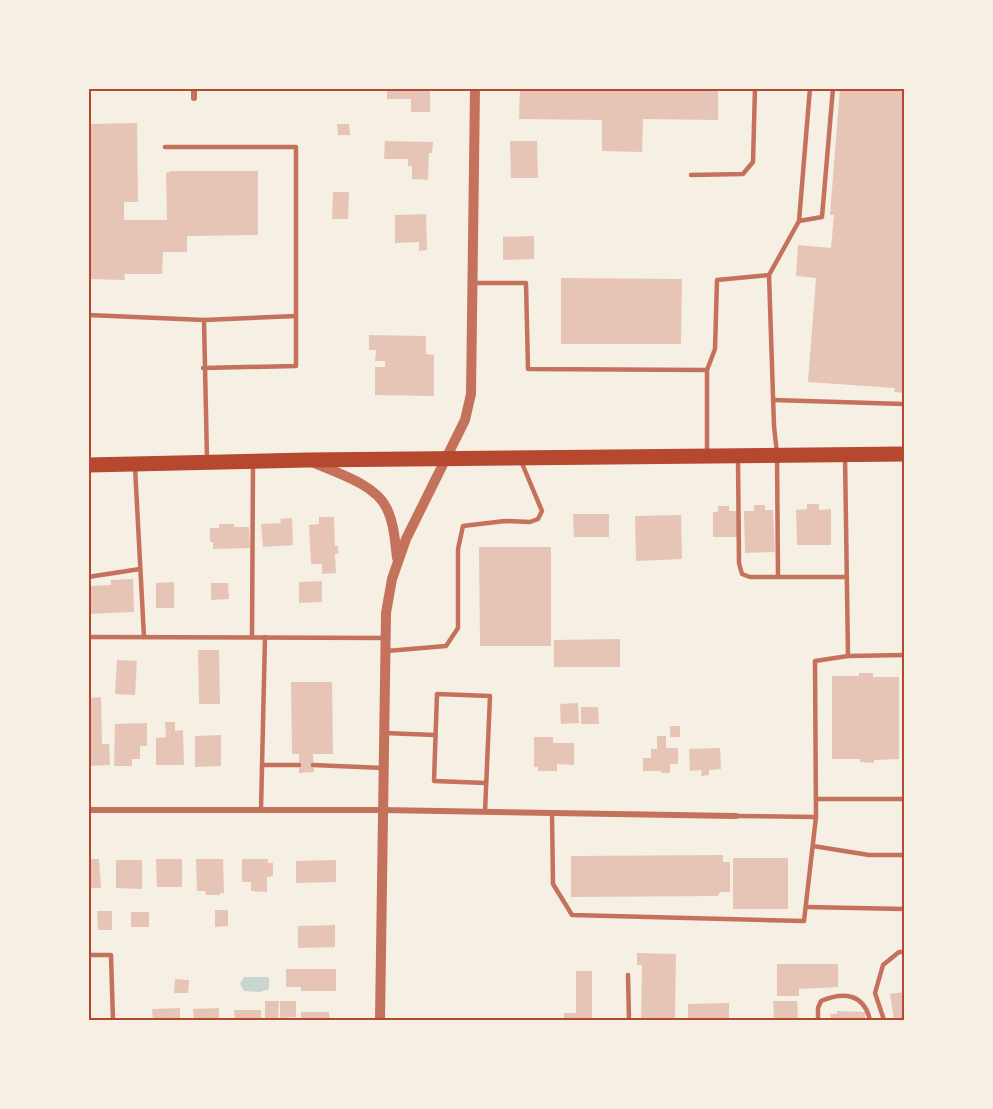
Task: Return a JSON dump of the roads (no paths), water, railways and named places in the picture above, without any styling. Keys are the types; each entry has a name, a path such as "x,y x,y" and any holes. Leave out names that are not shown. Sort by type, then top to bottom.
{"main road":[{"path":"88,465 307,460 904,454"}],"street":[{"path":"194,88 194,98"},
{"path":"380,1020 384,638 388,598 397,562 406,539 465,420 471,394 475,88"},
{"path":"307,460 370,488 380,498 386,507 394,531 397,562"},
{"path":"88,810 382,810 736,816"}],"lane":[{"path":"691,175 743,174 753,162 755,88"},
{"path":"778,577 777,454 769,275 800,221 810,88"},
{"path":"800,221 822,217 833,88"},
{"path":"165,147 296,147 296,366 203,368"},
{"path":"707,456 708,370 715,349 717,280 769,275"},
{"path":"473,283 526,283 528,369 708,370"},
{"path":"88,315 204,320 296,316"},
{"path":"204,320 203,368 207,463"},
{"path":"773,400 904,404"},
{"path":"845,453 848,656"},
{"path":"738,455 739,563 742,574 750,577 847,577"},
{"path":"384,651 446,646 458,628 458,549 463,526 505,521 530,522 538,519 542,511 520,458"},
{"path":"252,638 253,462"},
{"path":"134,464 144,637"},
{"path":"88,577 140,569"},
{"path":"88,637 384,638"},
{"path":"261,810 265,638"},
{"path":"552,813 553,884 572,915 804,921 816,817 815,660 848,656 904,655"},
{"path":"485,812 490,696 437,693 434,781 486,783"},
{"path":"383,734 435,735"},
{"path":"262,765 299,765"},
{"path":"314,765 383,768"},
{"path":"816,799 904,800"},
{"path":"736,816 816,817"},
{"path":"813,846 869,855 904,855"},
{"path":"806,907 904,909"},
{"path":"884,1020 875,993 883,965 898,952 904,952"},
{"path":"88,955 111,955 113,1020"},
{"path":"628,975 628,1020"},
{"path":"818,1020 818,1008 821,1001 837,996 859,999 865,1005 870,1020"}]}
